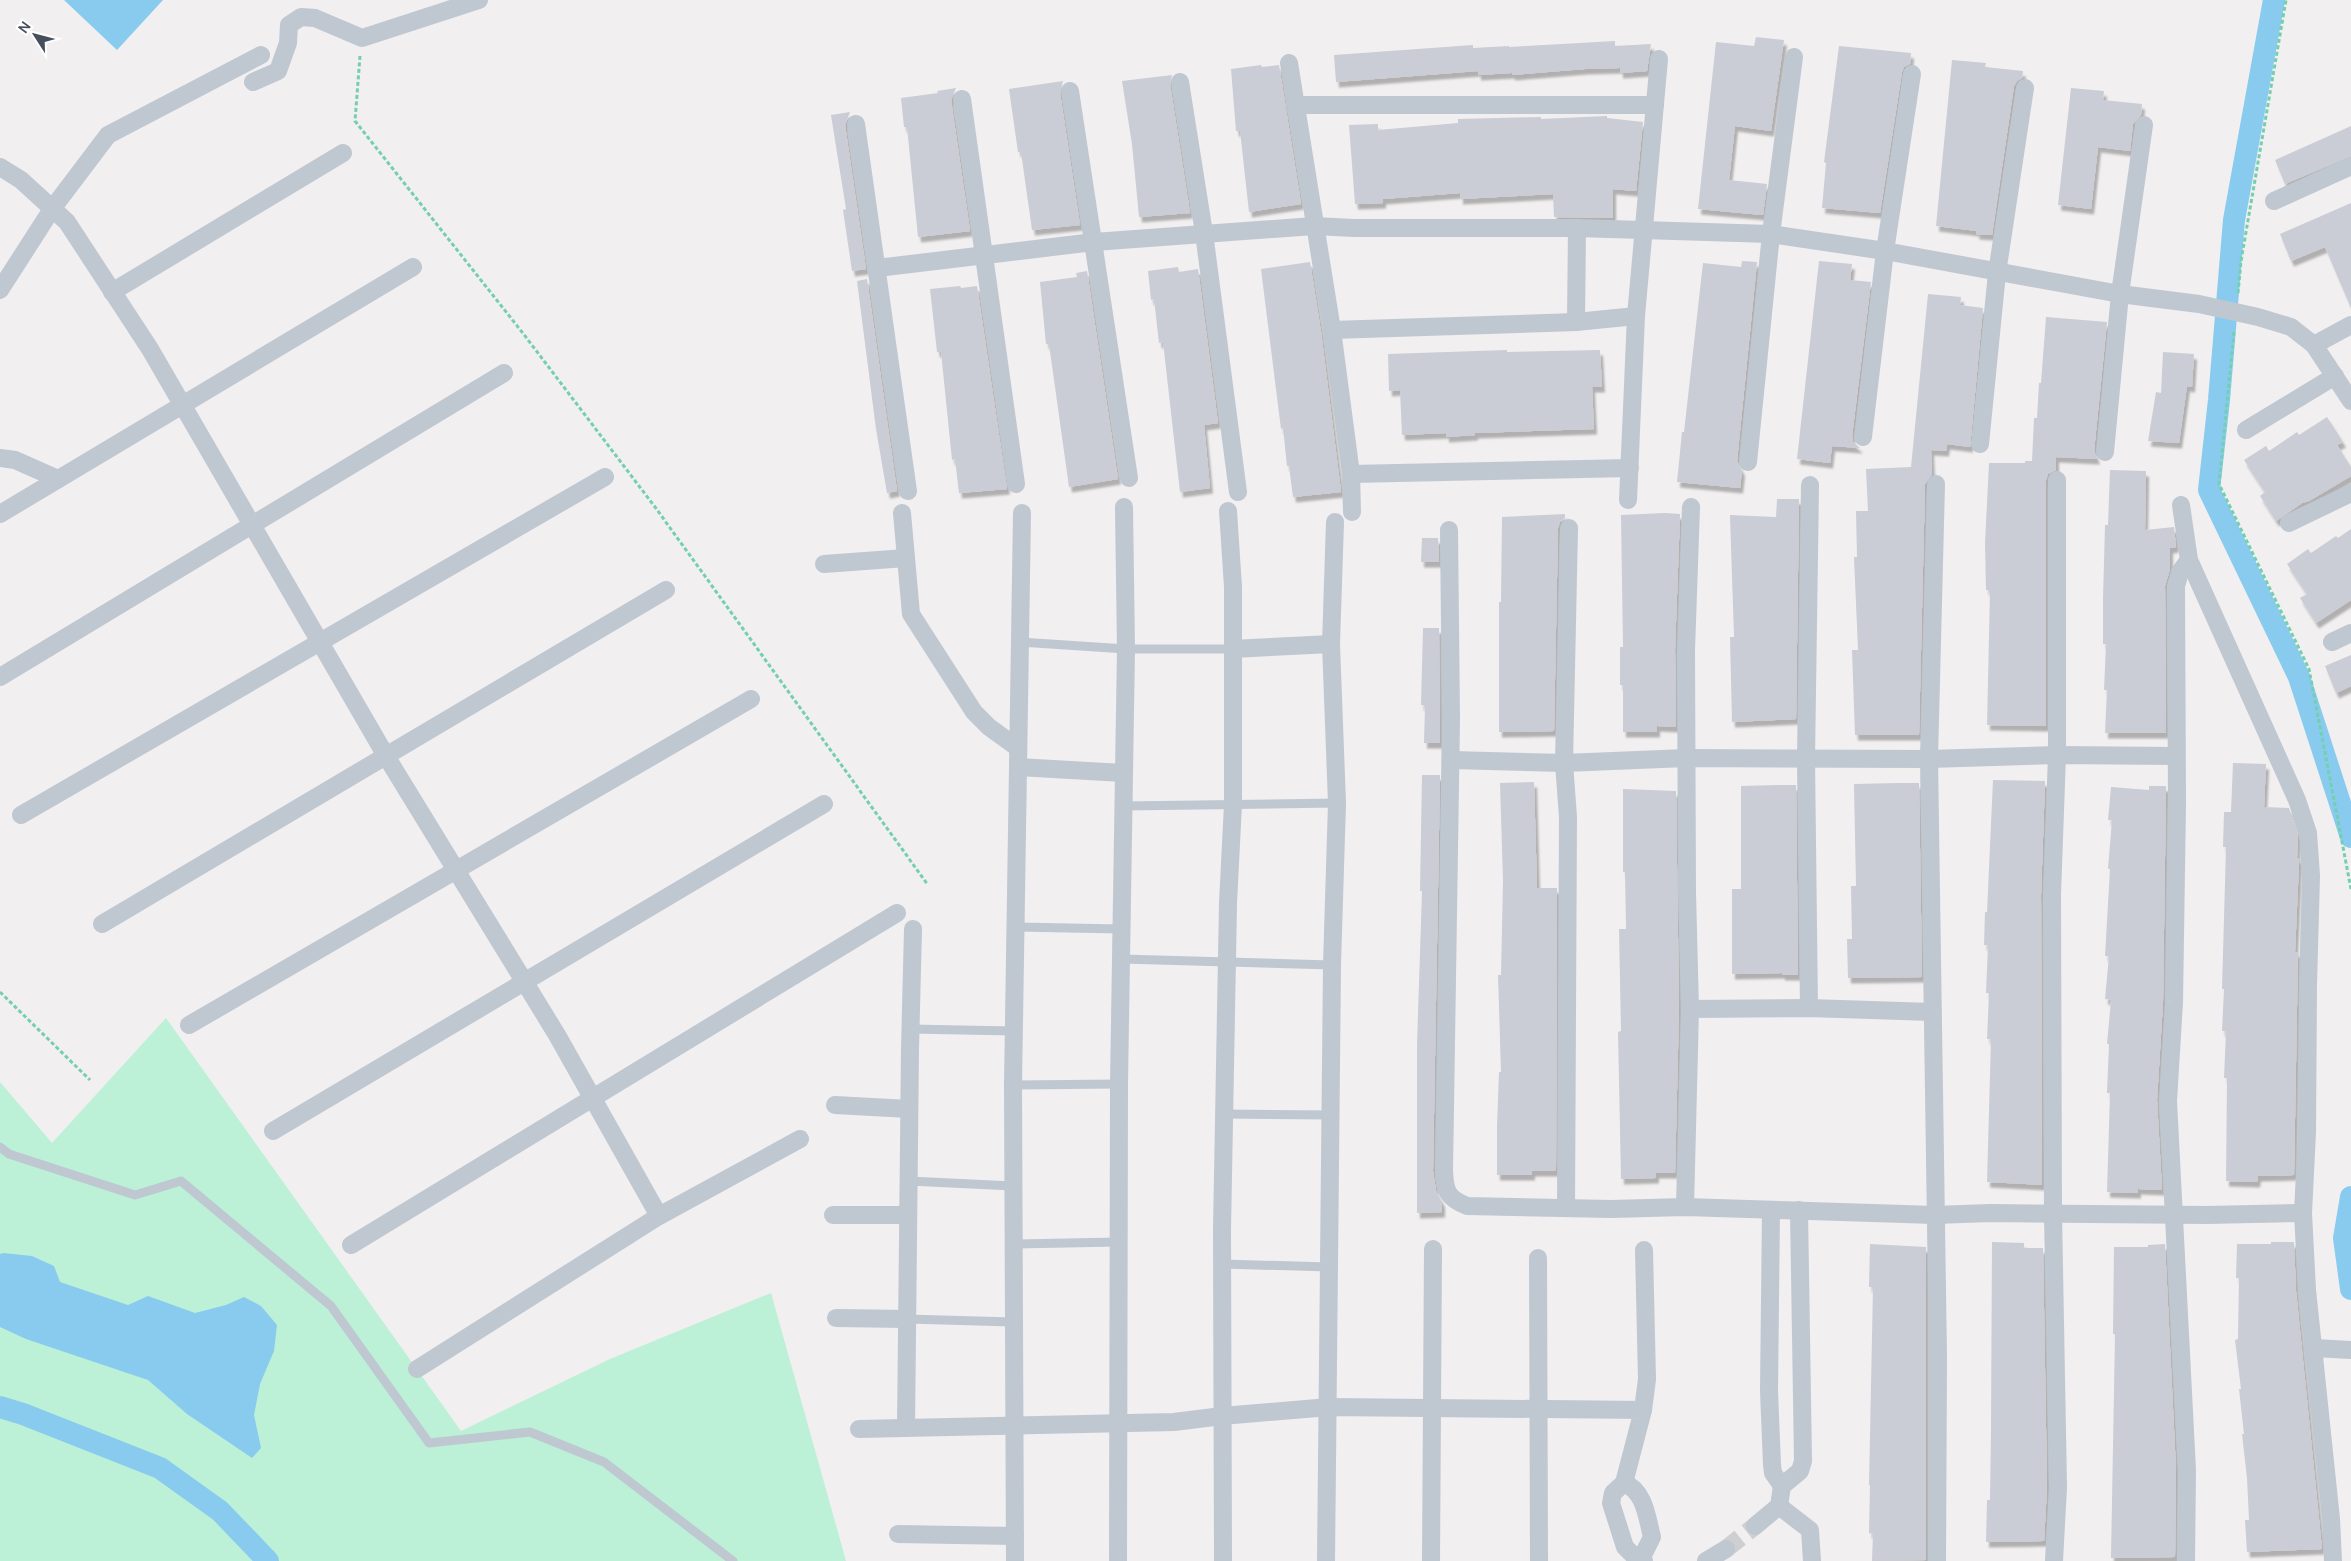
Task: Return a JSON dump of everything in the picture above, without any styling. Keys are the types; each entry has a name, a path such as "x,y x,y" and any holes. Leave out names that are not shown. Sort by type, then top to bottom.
{"street":[{"path":"253,82 278,71 288,43 289,25 301,17 315,18 362,38 478,0"},
{"path":"0,290 52,209 108,135 261,55"},
{"path":"1748,462 1771,234 1794,57"},
{"path":"1628,500 1636,316 1659,60"},
{"path":"1289,63 1332,330 1351,474 1352,512"},
{"path":"1863,437 1885,251 1912,74"},
{"path":"1180,82 1204,233 1238,492"},
{"path":"1980,444 1997,273 2025,88"},
{"path":"1070,91 1129,478"},
{"path":"962,99 982,255 1016,484"},
{"path":"1296,105 1655,105"},
{"path":"856,124 908,491"},
{"path":"2105,452 2120,294 2144,125"},
{"path":"112,292 343,153"},
{"path":"0,166 21,180 67,222 150,349 386,756 524,982 659,1216"},
{"path":"2274,200 2351,166"},
{"path":"877,268 1094,242 1314,226 1354,228 1577,228 1771,234 1885,251 2120,294 2199,304 2258,317 2291,327 2314,345 2351,401"},
{"path":"1576,322 1577,228"},
{"path":"0,514 414,267"},
{"path":"1332,330 1576,322 1636,316"},
{"path":"2314,345 2351,325"},
{"path":"0,678 504,373"},
{"path":"2246,430 2335,376"},
{"path":"0,458 15,460 58,479"},
{"path":"1351,474 1630,468"},
{"path":"21,816 605,478"},
{"path":"2054,1561 2058,1487 2053,1213 2052,894 2057,755 2057,480"},
{"path":"1936,484 1929,759 1938,1357 1937,1561"},
{"path":"1809,1008 1806,759 1810,485"},
{"path":"2289,523 2351,493"},
{"path":"1686,1207 1690,1009 1686,650 1692,506"},
{"path":"2181,506 2189,560 2297,800 2308,834 2311,876 2308,1132 2303,1213 2307,1290 2330,1509 2333,1561"},
{"path":"1118,1561 1119,1084 1122,959 1120,929 1126,649 1124,507"},
{"path":"1223,1561 1222,1264 1224,1114 1233,804 1233,587 1228,511"},
{"path":"902,513 911,614 974,712 989,727 1018,748"},
{"path":"1015,1561 1013,1084 1022,513"},
{"path":"1326,1561 1332,965 1338,802 1331,644 1335,522"},
{"path":"1566,1208 1568,816 1564,764 1569,528"},
{"path":"1449,530 1451,760 1445,1188 1450,1196 1467,1206 1566,1208 1686,1207 1935,1215 2303,1213"},
{"path":"824,564 906,558"},
{"path":"2186,1561 2187,1470 2168,1101 2174,1002 2177,803 2176,586 2180,572 2189,560"},
{"path":"102,924 666,590"},
{"path":"2332,642 2351,633"},
{"path":"1232,649 1331,644"},
{"path":"190,1025 751,700"},
{"path":"1451,760 1564,764 1686,758 1929,759 2057,755 2176,756"},
{"path":"1018,768 1124,773"},
{"path":"273,1131 824,804"},
{"path":"351,1245 897,913"},
{"path":"906,1428 910,1028 914,929"},
{"path":"1690,1009 1809,1008 1932,1012"},
{"path":"835,1106 909,1109"},
{"path":"417,1369 659,1216 800,1139"},
{"path":"1771,1210 1768,1391 1773,1473 1782,1486"},
{"path":"1755,1526 1779,1506 1782,1486 1800,1471 1803,1461 1799,1210"},
{"path":"833,1215 908,1215"},
{"path":"1431,1561 1433,1249"},
{"path":"1624,1483 1633,1486 1640,1495 1652,1537 1643,1559 1632,1554 1625,1547 1611,1503 1614,1493 1624,1483 1643,1410 1647,1379 1644,1250"},
{"path":"1538,1258 1538,1561"},
{"path":"836,1318 908,1319"},
{"path":"2314,1348 2351,1350"},
{"path":"859,1429 1174,1422 1329,1407 1643,1410"},
{"path":"1779,1506 1810,1530 1812,1561"},
{"path":"898,1534 1015,1536"},
{"path":"1706,1561 1726,1549"}],"lane":[{"path":"1020,642 1126,649 1232,649"},
{"path":"1123,806 1338,802"},
{"path":"1015,927 1120,929"},
{"path":"1122,959 1332,965"},
{"path":"910,1028 1014,1031"},
{"path":"1013,1084 1119,1084"},
{"path":"1224,1114 1330,1115"},
{"path":"0,1147 9,1154 135,1195 181,1181 331,1306 429,1443 530,1432 604,1462 733,1561"},
{"path":"909,1181 1013,1186"},
{"path":"1013,1244 1118,1242"},
{"path":"1222,1264 1330,1267"},
{"path":"908,1319 1013,1322"}],"path":[{"path":"2237,300 2241,261 2286,0"},
{"path":"2234,329 2219,484 2309,669 2351,889"},
{"path":"0,992 90,1080"}],"green space":[{"path":"166,1018 461,1431 610,1359 771,1293 846,1561 0,1561 0,1082 52,1143"}],"water":[{"path":"64,0 163,0 117,50"},
{"path":"0,1254 32,1256 54,1266 60,1282 128,1305 148,1296 195,1313 226,1305 244,1297 261,1306 277,1325 274,1351 260,1384 254,1415 261,1448 252,1458 187,1414 148,1380 26,1339 0,1327"}],"building":[{"path":"1756,37 1784,40 1771,131 1735,126 1729,180 1767,184 1763,215 1698,209 1716,42 1754,46"},
{"path":"1615,41 1615,46 1651,44 1647,71 1620,73 1620,68 1512,75 1512,73 1478,75 1478,71 1336,82 1334,55 1473,45 1473,48 1509,47"},
{"path":"1839,46 1911,53 1910,64 1904,67 1902,72 1880,213 1822,208 1826,163 1824,162"},
{"path":"1952,60 1986,63 1985,67 2023,71 2022,78 2014,86 1992,235 1976,234 1977,231 1936,226"},
{"path":"1261,65 1262,67 1279,65 1301,204 1249,212 1240,131 1236,131 1231,69"},
{"path":"1172,75 1170,84 1190,213 1139,217 1132,144 1122,81"},
{"path":"1063,81 1060,93 1080,225 1032,230 1021,152 1018,152 1009,89"},
{"path":"956,88 951,100 970,231 918,237 907,127 904,127 901,98 938,93 937,91"},
{"path":"2071,88 2104,91 2103,100 2142,104 2141,115 2133,124 2130,151 2098,147 2091,209 2058,205"},
{"path":"850,112 845,125 866,269 852,271 843,210 846,209 831,115"},
{"path":"1607,116 1607,118 1643,122 1636,191 1613,189 1613,218 1554,217 1553,194 1460,199 1460,193 1383,199 1383,203 1355,204 1349,125 1378,124 1378,130 1458,123 1458,119 1541,117 1541,119"},
{"path":"2351,126 2351,156 2285,184 2275,160"},
{"path":"2351,203 2351,308 2325,247 2291,261 2280,234"},
{"path":"1742,261 1757,262 1737,461 1742,471 1740,488 1677,482 1703,263 1741,267"},
{"path":"1819,261 1852,264 1850,280 1871,282 1852,436 1853,442 1860,448 1832,446 1830,463 1797,459"},
{"path":"1310,262 1321,332 1341,492 1293,497 1283,428 1281,429 1261,269"},
{"path":"1178,267 1179,272 1198,269 1218,423 1204,425 1210,488 1180,492 1163,342 1159,343 1154,299 1151,300 1148,271"},
{"path":"1087,271 1118,479 1069,487 1049,344 1046,344 1040,282 1077,277 1076,273"},
{"path":"867,279 897,491 887,493 876,429 857,281"},
{"path":"960,286 961,288 977,286 1007,489 959,493 955,459 952,460 941,352 937,352 930,289"},
{"path":"1928,294 1961,297 1960,305 1983,308 1970,447 1947,444 1946,451 1931,450 1932,474 1925,484 1919,735 1855,735 1852,650 1858,650 1854,557 1857,557 1856,511 1868,511 1866,469 1911,467"},
{"path":"2046,317 2107,322 2094,451 2097,459 2056,457 2056,470 2048,474 2046,480 2046,726 1987,725 1990,590 1986,590 1985,543 1989,463 2025,463 2025,461 2032,461 2034,418 2037,418"},
{"path":"1507,350 1507,352 1600,350 1602,387 1592,387 1594,429 1475,433 1475,435 1446,437 1446,433 1402,435 1400,390 1389,391 1388,354"},
{"path":"2163,352 2194,354 2192,387 2187,386 2179,443 2148,441 2156,392 2161,393"},
{"path":"2327,417 2343,442 2337,445 2351,467 2351,476 2309,501 2302,503 2276,521 2260,496 2265,492 2244,460 2266,446 2269,451 2297,432 2299,435"},
{"path":"2110,470 2146,471 2145,530 2174,527 2176,547 2170,548 2170,569 2165,586 2166,733 2105,733 2107,690 2104,690 2106,644 2103,644 2103,599 2105,525 2108,525"},
{"path":"1777,499 1799,499 1796,719 1732,722 1730,637 1734,637 1730,515 1776,517"},
{"path":"1565,514 1565,518 1560,522 1558,528 1554,731 1499,732 1499,602 1501,602 1502,517"},
{"path":"1680,514 1675,650 1676,727 1657,726 1657,732 1623,732 1623,685 1620,685 1620,647 1623,647 1621,515"},
{"path":"2351,529 2351,600 2316,623 2300,598 2307,594 2287,564 2308,549 2311,553 2336,536 2338,538"},
{"path":"1422,538 1438,538 1439,562 1421,562"},
{"path":"1423,628 1439,628 1440,743 1424,743 1425,705 1421,705"},
{"path":"2351,655 2351,686 2336,693 2325,666"},
{"path":"2233,763 2266,764 2264,807 2289,808 2298,835 2297,858 2299,858 2299,863 2295,952 2298,952 2294,1175 2258,1176 2257,1182 2226,1181 2227,1078 2224,1078 2226,1031 2222,1031 2224,989 2222,989 2226,847 2223,847 2224,812 2231,812"},
{"path":"1422,775 1440,775 1433,1171 1436,1191 1442,1202 1442,1212 1417,1213 1417,1045 1422,891 1420,891"},
{"path":"1993,780 2045,781 2041,895 2042,1185 1987,1182 1991,1039 1987,1039 1989,993 1986,993 1988,945 1984,945"},
{"path":"1534,782 1537,888 1557,888 1556,1171 1532,1171 1532,1175 1497,1175 1499,1072 1501,1072 1498,975 1501,975 1503,881 1500,783"},
{"path":"1919,783 1922,977 1848,978 1847,939 1852,939 1851,886 1856,886 1854,784"},
{"path":"1796,785 1798,975 1782,975 1782,973 1732,974 1732,889 1741,889 1741,786"},
{"path":"2149,786 2166,786 2163,1002 2157,1100 2162,1190 2138,1189 2138,1193 2107,1192 2110,1093 2107,1093 2109,1044 2107,1044 2111,1000 2105,999 2109,956 2105,956 2112,820 2108,820 2111,787 2149,790"},
{"path":"1623,789 1676,791 1679,1009 1675,1173 1656,1173 1656,1178 1621,1179 1618,1032 1621,1031 1619,929 1626,929 1625,872 1623,872"},
{"path":"1992,1242 2024,1243 2024,1248 2043,1248 2047,1487 2044,1541 1986,1542 1987,1500 1990,1500"},
{"path":"2271,1242 2294,1242 2296,1291 2322,1549 2247,1552 2245,1520 2249,1520 2247,1478 2242,1434 2244,1434 2239,1389 2241,1389 2235,1340 2238,1339 2239,1278 2236,1278 2237,1244 2271,1244"},
{"path":"1870,1244 1926,1247 1926,1560 1872,1561 1873,1534 1869,1533 1873,1287 1869,1287"},
{"path":"2165,1244 2176,1470 2175,1557 2111,1558 2115,1334 2113,1334 2114,1247 2148,1247 2148,1245"}],"waterway":[{"path":"2274,0 2234,220 2219,400 2209,490 2299,677 2351,837"},
{"path":"2351,1197 2344,1238 2351,1289"},
{"path":"0,1407 23,1414 160,1468 220,1511 268,1561"}],"tunnel":[{"path":"1726,1549 1755,1526"}]}
